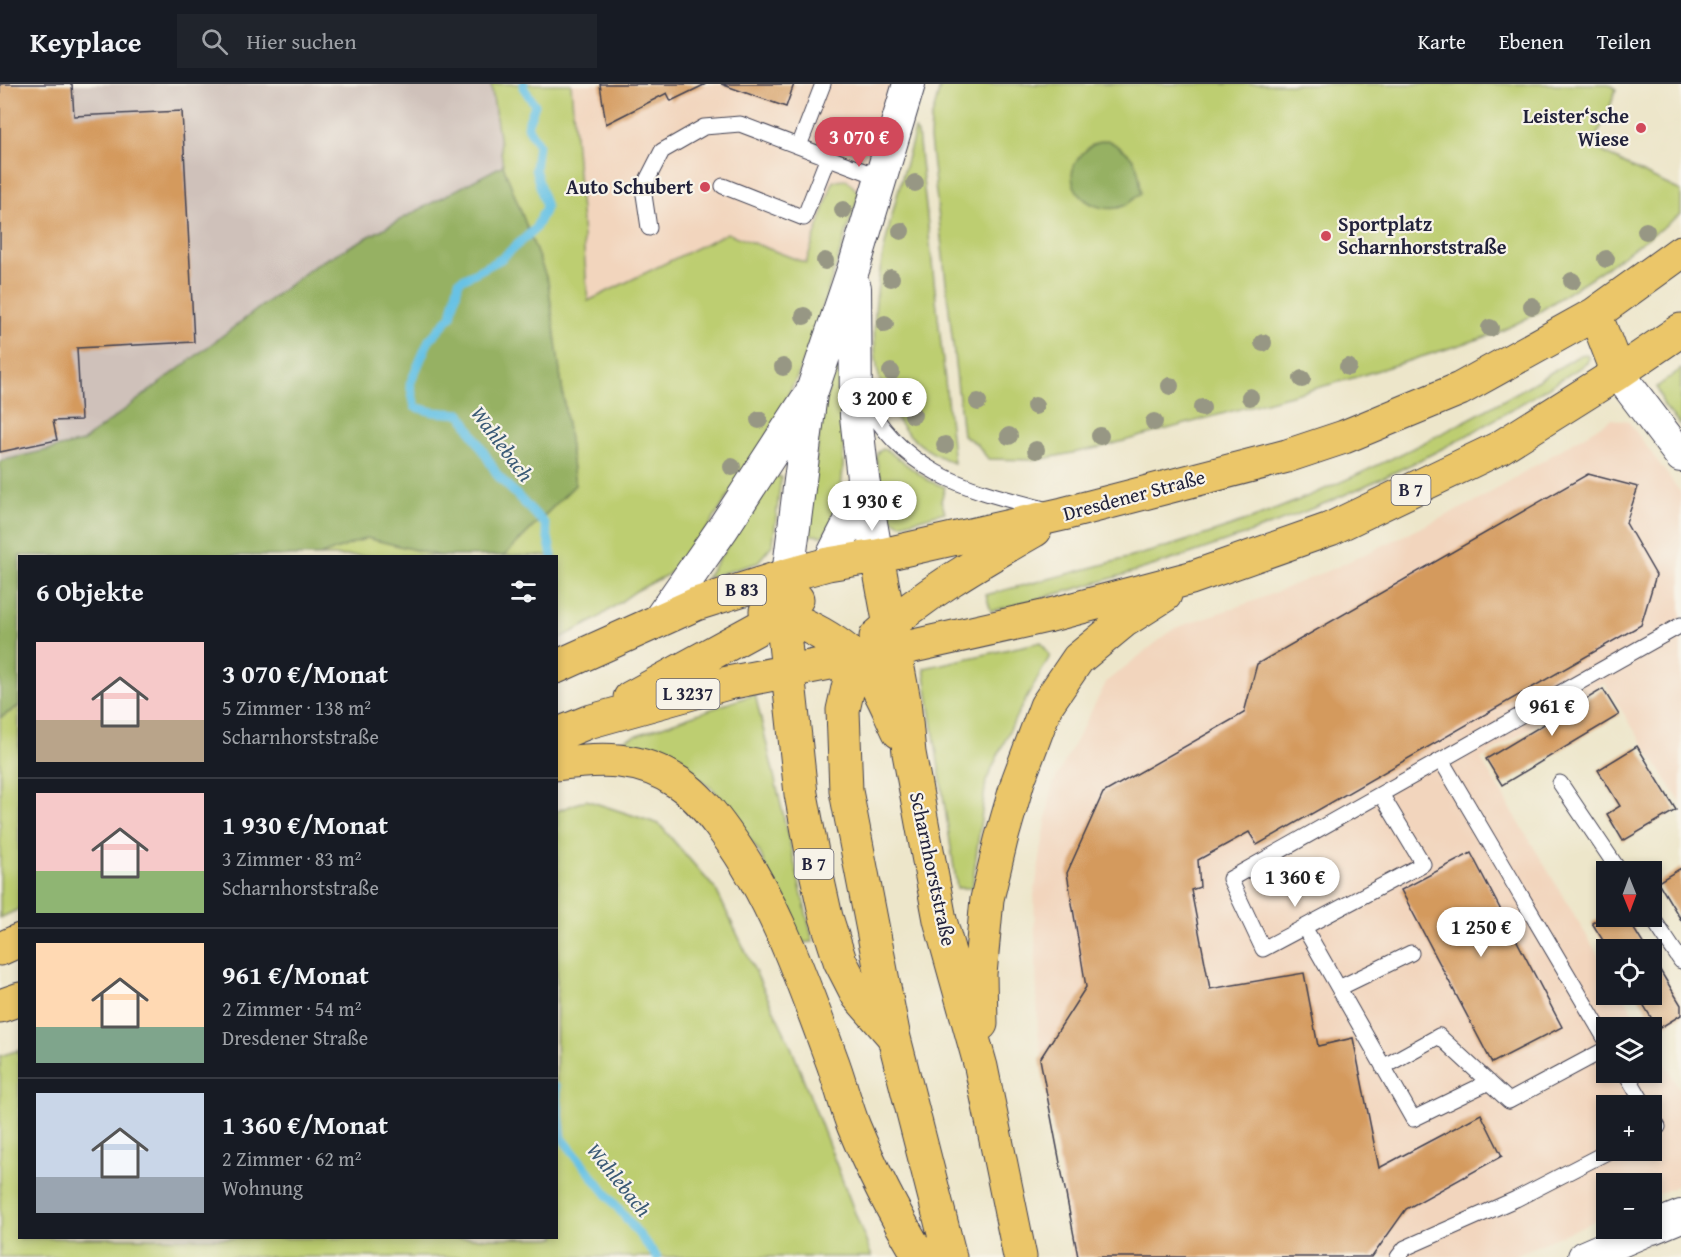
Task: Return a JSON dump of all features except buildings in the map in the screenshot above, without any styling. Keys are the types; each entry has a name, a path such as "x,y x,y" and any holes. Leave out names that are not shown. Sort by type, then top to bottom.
{"main road":[{"name":"Dresdener Straße","path":"558,666 696,604 788,575 828,564 877,556 1062,514 1287,456 1344,437 1460,389 1595,314 1681,252"},
{"path":"1595,314 1618,373"},
{"name":"B 7","path":"893,637 1047,616 1191,578 1330,529 1499,448 1618,373 1681,330"},
{"path":"855,657 893,637 971,569 1062,514"},
{"name":"Scharnhorststraße","path":"877,556 904,701 909,753 940,920 981,1067 1020,1257"},
{"path":"588,722 697,659 782,615 828,564"},
{"name":"Scharnhorststraße","path":"788,575 782,615 801,794 826,917 840,961 858,996 894,1038"},
{"path":"981,1067 980,974 987,899 1018,781 1046,706 1078,659 1124,621 1191,578"},
{"path":"696,604 729,605 782,615 818,633 855,657 868,671 909,753"},
{"name":"Scharnhorststraße","path":"855,657 843,710 846,791 894,1038 950,1257"},
{"name":"L 3237","path":"558,734 588,722 728,683 855,657"},
{"path":"558,764 592,759 615,759 639,764 661,772 679,783 710,811 745,859 772,908 832,1060 853,1125 879,1185 921,1257"},
{"path":"0,949 18,941"},
{"path":"0,1006 18,1000"}],"street":[{"name":"Scharnhorststraße","path":"788,575 811,394 855,264 909,84"},
{"name":"Scharnhorststraße","path":"855,264 856,416 863,478 877,556"},
{"path":"1618,373 1681,456"},
{"name":"Scharnhorststraße","path":"658,621 723,528 811,394"},
{"name":"Scharnhorststraße","path":"828,564 849,523 863,478"},
{"path":"1662,1224 1681,1216"},
{"path":"1584,1257 1623,1249 1636,1239"}],"lane":[{"path":"799,146 823,84"},
{"path":"648,228 643,188 662,151 704,127 740,124 882,178"},
{"path":"723,186 804,218 828,157"},
{"path":"856,384 888,435 908,455 932,472 984,494 1062,514"},
{"path":"1381,794 1423,864 1263,949 1230,879 1441,760 1681,626"},
{"path":"1441,760 1596,1023"},
{"path":"1560,783 1613,861"},
{"path":"1304,927 1413,1119 1489,1082"},
{"path":"1658,927 1681,961"},
{"path":"1339,988 1411,953"},
{"path":"1383,1067 1439,1036 1509,1101 1596,1054"},
{"path":"1398,1257 1405,1248 1516,1199 1596,1158"}],"shaded area":[{"path":"0,84 491,84 503,165 317,264 82,442 0,461"},
{"name":"Auto Schubert","path":"571,84 891,84 859,193 847,180 833,181 806,263 727,233 588,301"},
{"path":"1611,419 1628,421 1681,493 1681,803 1604,683 1481,759 1596,951 1596,1005 1629,1005 1637,1017 1596,1017 1596,1083 1662,1083 1662,1059 1681,1091 1681,1184 1662,1193 1662,1173 1596,1173 1596,1220 1511,1257 1073,1257 1038,1032 1034,895 1052,786 1107,681 1175,628 1254,601 1337,567 1477,501"}],"green space":[{"path":"491,84 571,84 588,301 727,233 806,263 833,181 847,180 859,193 819,319 797,377 772,427 708,528 669,574 636,591 595,620 558,639 558,555 505,555 575,485 548,282 503,165"},
{"path":"941,84 1608,84 1616,89 1592,146 1681,191 1681,214 1536,314 1495,334 1353,378 1102,447 1038,460 988,459 977,444 963,435 930,139 931,120"},
{"path":"915,130 918,134 954,463 913,438 888,404 876,362 875,314 881,265"},
{"path":"1107,140 1124,150 1134,160 1140,182 1141,193 1126,205 1114,208 1090,203 1075,187 1072,176 1075,164 1083,153 1094,144"},
{"path":"503,165 548,282 575,485 505,555 436,555 367,538 322,555 18,555 18,707 0,718 0,461 82,442 317,264"},
{"path":"1586,354 1589,358 1587,363 1522,404 1455,442 1343,496 1170,561 991,611 986,595 1180,543 1257,517 1331,486 1440,434 1580,355"},
{"path":"835,360 840,364 843,428 842,480 832,523 822,536 811,535 806,527 822,415"},
{"path":"1681,369 1680,425 1664,406 1657,387"},
{"path":"883,449 929,481 945,487 941,501 945,512 901,524 888,517 876,457"},
{"path":"775,475 781,477 773,544 757,563 706,578"},
{"path":"367,538 436,555 322,555"},
{"path":"1041,642 1050,656 1016,717 986,781 972,888 957,888 924,668"},
{"path":"755,694 813,942 798,943 760,853 713,789 654,752 622,740"},
{"path":"18,707 18,909 0,918 0,718"},
{"path":"586,800 659,824 716,890 790,1044 872,1257 0,1257 0,1056 18,1050 18,1239 558,1239 558,811"}],"waterway":[{"name":"Wahlebach","path":"524,84 523,87 535,105 527,126 538,144 535,169 546,207 535,229 501,259 459,281 451,316 429,340 410,384 415,407 433,412 461,414 498,476 545,524 552,555"},
{"name":"Wahlebach","path":"558,1104 562,1138 657,1257"}],"place":[{"name":"Leister‘sche Wiese","path":"1641,128"},
{"name":"Auto Schubert","path":"705,187"},
{"name":"Sportplatz Scharnhorststraße","path":"1326,236"}]}
